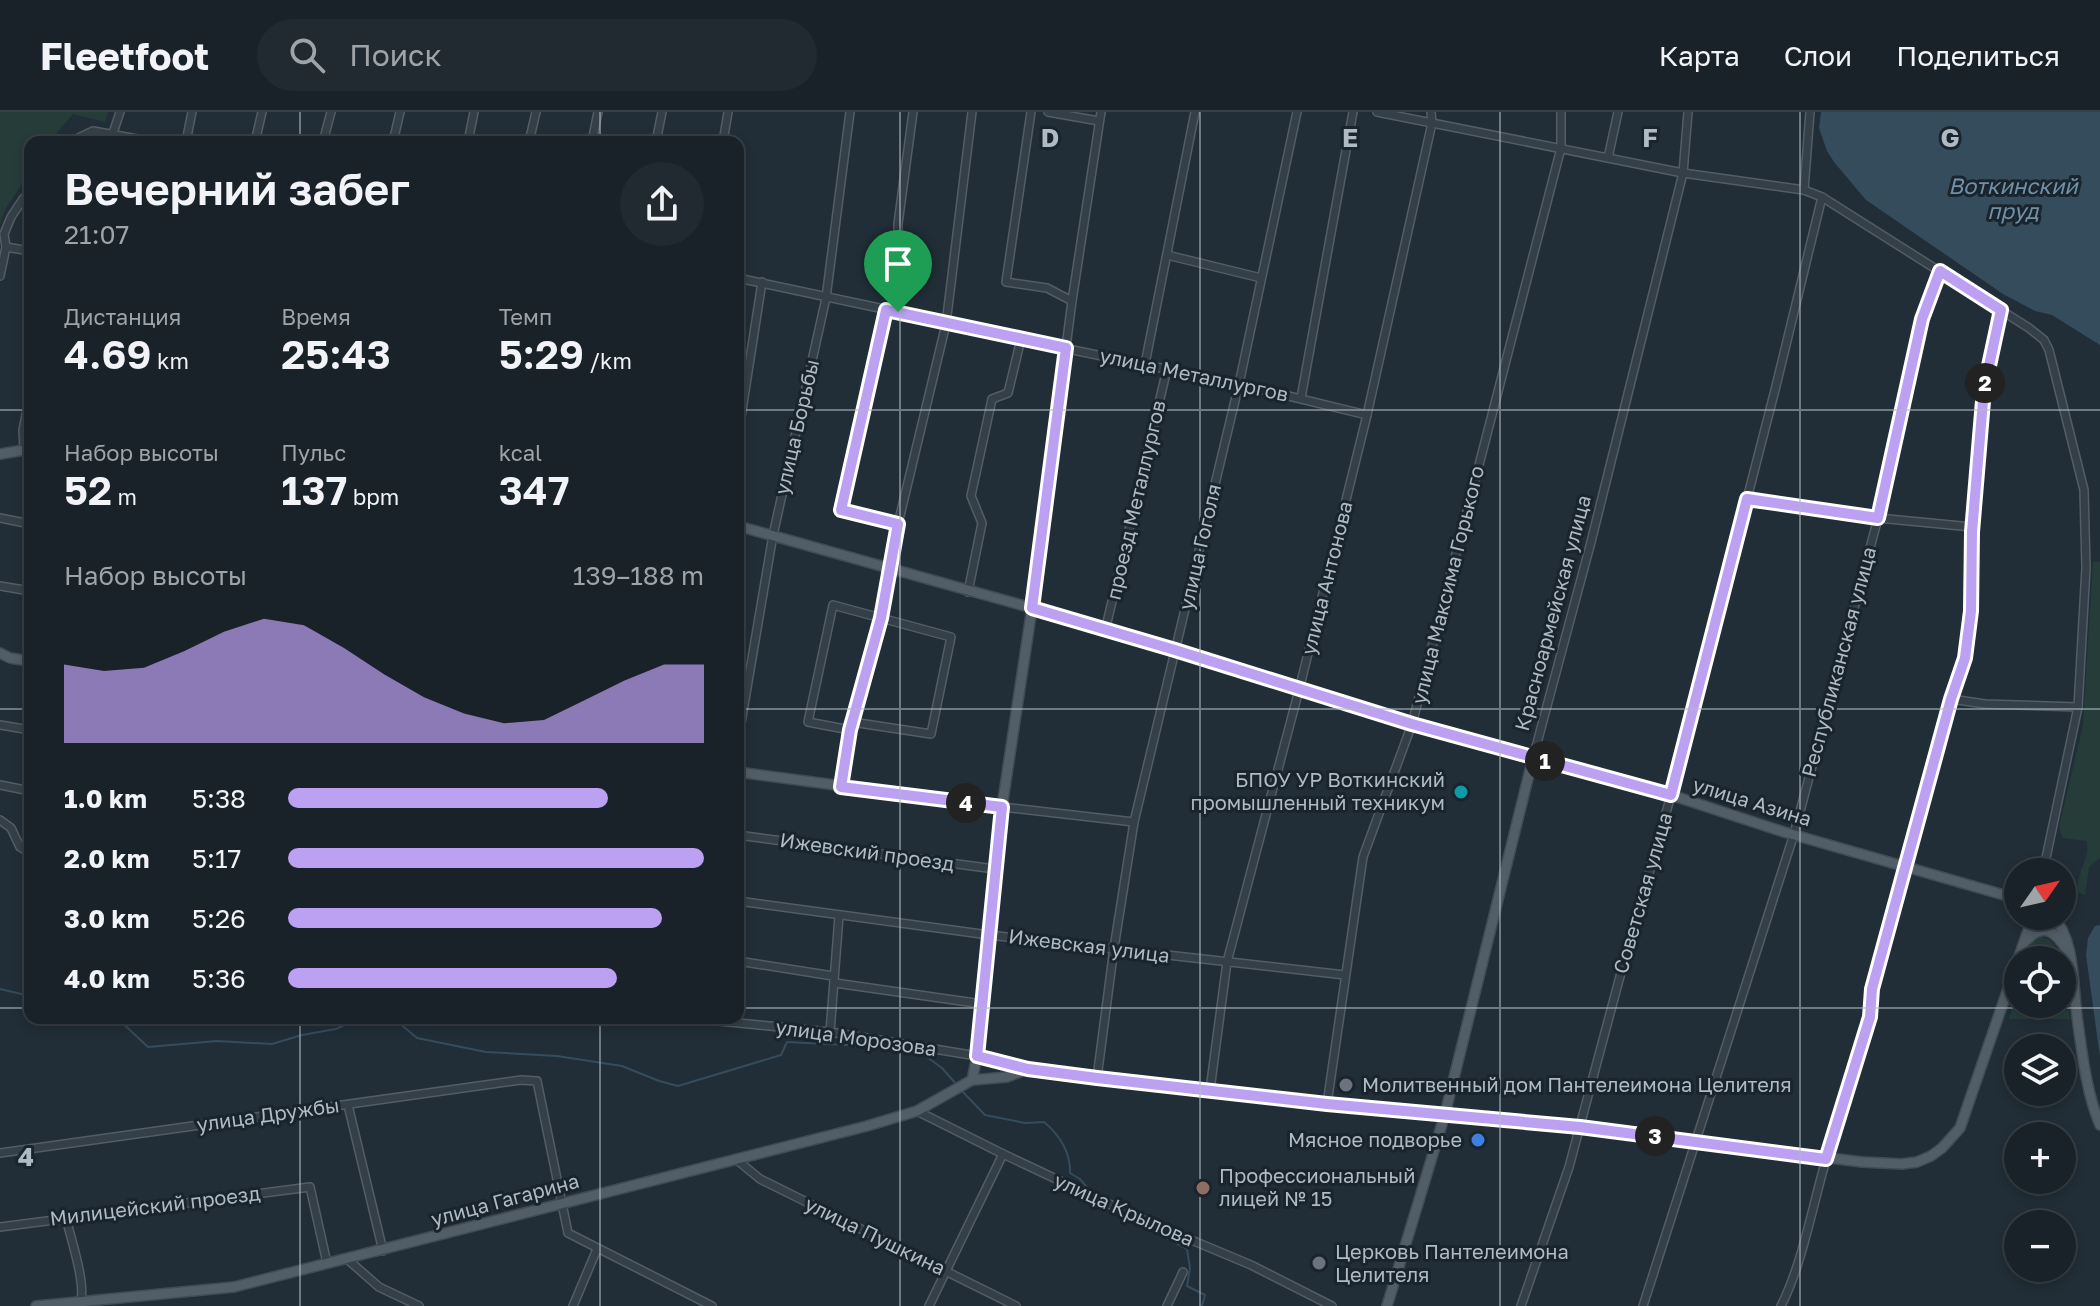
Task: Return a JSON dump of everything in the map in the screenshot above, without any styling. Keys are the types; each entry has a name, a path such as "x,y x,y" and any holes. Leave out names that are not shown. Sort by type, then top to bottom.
{"main road":[{"path":"0,454 24,450"},
{"name":"улица Азина","path":"744,528 1032,608 1412,724 1671,795 2004,895"},
{"path":"1028,1069 1007,1077 972,1080 1002,807 1032,608"},
{"path":"0,653 24,660"},
{"name":"Красноармейская улица","path":"1387,1306 1445,1114 1533,758"},
{"path":"744,773 1002,807"},
{"path":"2023,946 2028,930"},
{"path":"2023,946 2042,930 2057,935 2065,946"},
{"path":"2076,998 2085,1064 2100,1125"},
{"path":"977,1056 1028,1069 1097,1078 1327,1104 1580,1127 1826,1159 1902,1164 1931,1156 1960,1128 2004,1002"},
{"name":"улица Гагарина","path":"36,1306 234,1287 867,1126 917,1111 972,1080"}],"street":[{"path":"113,133 120,112"},
{"path":"187,136 192,112"},
{"path":"256,136 262,112"},
{"path":"325,136 331,112"},
{"path":"394,136 400,112"},
{"path":"469,136 474,112"},
{"path":"530,136 536,112"},
{"path":"593,136 598,112"},
{"path":"657,136 662,112"},
{"path":"724,136 728,112"},
{"name":"улица Борьбы","path":"744,706 773,535 826,298 850,112"},
{"path":"898,312 907,258 898,238 898,224 913,112"},
{"path":"841,787 851,726 881,618 898,524 946,324 972,112"},
{"path":"1031,112 1006,282 1047,288 1072,301"},
{"path":"1048,112 1099,121"},
{"path":"1032,608 1072,301 1101,112"},
{"path":"1145,364 1195,112"},
{"name":"улица Гоголя","path":"1097,1078 1134,822 1239,384 1297,112"},
{"path":"1301,398 1353,112"},
{"path":"1377,112 1683,173 1804,190 1822,197 2038,333 2044,340 2052,364 2084,490 2086,568 2078,707 2046,858"},
{"name":"улица Антонова","path":"1210,1090 1227,962 1367,415 1432,123 1431,112"},
{"name":"улица Максима Горького","path":"1327,1104 1363,857 1412,724 1561,148 1561,112"},
{"path":"1608,158 1618,112"},
{"name":"Красноармейская улица","path":"1533,758 1591,542 1683,173 1688,112"},
{"path":"1804,190 1810,112"},
{"path":"83,136 93,131 127,136"},
{"name":"Советская улица","path":"1521,1306 1569,1167 1671,795 1822,197"},
{"path":"0,276 6,247 4,234 24,198"},
{"path":"6,247 24,250"},
{"path":"1167,255 1261,278"},
{"name":"Республиканская улица","path":"1643,1306 1794,834 1878,518 1922,319 1940,271"},
{"name":"улица Металлургов","path":"744,279 1239,384 1367,415"},
{"path":"744,398 762,282"},
{"path":"886,310 841,510 898,524"},
{"path":"1781,1306 1803,1246 1870,1017 1872,989 1965,658 1971,611 1972,527 1984,389 2001,310"},
{"path":"968,592 982,523 971,496 992,399 1008,393 1021,339"},
{"name":"проезд Металлургов","path":"1105,631 1167,369"},
{"path":"1747,499 1878,518 1972,527"},
{"path":"0,518 24,523"},
{"path":"0,586 24,590"},
{"path":"833,605 881,618 951,637 931,734 808,722 833,605"},
{"path":"1951,699 1985,704 2078,707"},
{"path":"0,725 24,729"},
{"path":"0,785 24,790"},
{"path":"1002,807 1134,822"},
{"path":"0,820 11,828 24,849"},
{"name":"Ижевский проезд","path":"744,836 995,869"},
{"name":"Ижевская улица","path":"744,902 989,935 1345,975"},
{"path":"830,1032 839,916"},
{"path":"744,962 982,1004"},
{"name":"улица Морозова","path":"744,1024 830,1032 977,1056"},
{"name":"улица Дружбы","path":"0,1153 521,1080 537,1081 563,1203"},
{"path":"348,1105 383,1251"},
{"name":"улица Крылова","path":"917,1111 1139,1218 1251,1265 1332,1306"},
{"path":"929,1306 1003,1154"},
{"name":"улица Пушкина","path":"737,1160 760,1179 1016,1306"},
{"name":"Милицейский проезд","path":"0,1227 310,1187 327,1263"},
{"path":"563,1203 568,1233 712,1306"},
{"path":"66,1218 80,1275 81,1303"},
{"path":"573,1306 597,1249"},
{"path":"347,1259 379,1287 419,1306"},
{"path":"1167,1306 1183,1272"},
{"path":"136,1296 142,1306"}],"green space":[{"path":"0,112 108,112 105,122 73,114 54,136 24,136 24,177 0,223"},
{"path":"2093,561 2100,562 2100,858 2089,867 2085,895 2078,892 2078,887 2087,841 2063,838 2059,827 2083,725"},
{"path":"2040,937 2054,946 2030,946"},
{"path":"2070,1018 2070,1019 2009,1019"}],"water":[{"name":"Воткинский пруд","path":"1821,112 2100,112 2100,345 2052,315 2035,311 2003,294 1866,200 1827,151 1819,128"},
{"path":"2100,925 2100,1057 2086,955 2088,938 2095,926"}],"waterway":[{"path":"0,989 24,995"},
{"path":"123,1024 148,1047 217,1041 272,1044 346,1024"},
{"path":"400,1024 417,1038 486,1052 557,1056 622,1066 678,1086 781,1055 787,1042 885,1047 924,1055 942,1068 957,1085"},
{"path":"961,1090 985,1115 1025,1123 1044,1122 1063,1144 1070,1173 1090,1191 1143,1217"},
{"path":"1149,1225 1152,1230 1187,1249 1190,1268 1187,1286 1205,1295 1202,1306"}],"place":[{"name":"БПОУ УР Воткинский промышленный техникум","path":"1461,792"},
{"name":"Молитвенный дом Пантелеимона Целителя","path":"1346,1085"},
{"name":"Мясное подворье","path":"1478,1140"},
{"name":"Профессиональный лицей № 15","path":"1203,1188"},
{"name":"Церковь Пантелеимона Целителя","path":"1319,1263"}],"route":[{"path":"1940,271 2001,310 1984,389 1972,532 1971,611 1965,658 1872,989 1870,1017 1826,1159 1580,1127 1327,1104 1097,1078 1028,1069 977,1056 1002,807 841,787 850,730 881,618 898,524 841,510 886,310 898,312 1066,348 1032,608 1412,724 1671,795 1747,499 1878,518 1922,319 1940,271"}]}
